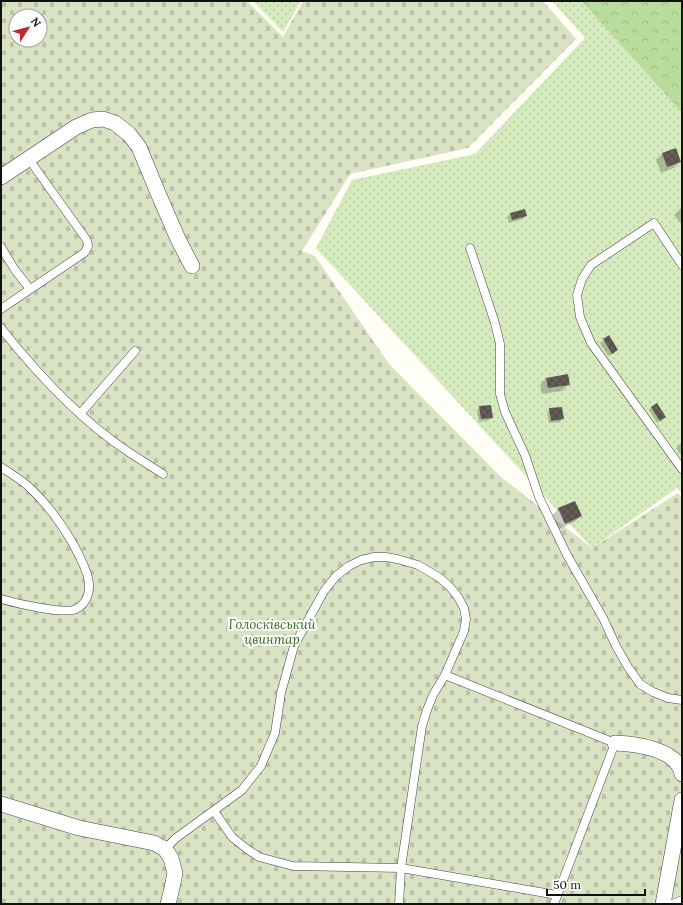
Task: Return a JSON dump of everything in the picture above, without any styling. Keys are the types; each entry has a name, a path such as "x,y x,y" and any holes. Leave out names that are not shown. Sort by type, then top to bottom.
{"street":[{"path":"1,177 76,127 92,120 103,119 115,123 129,134 138,147 178,239 192,266"},
{"path":"615,743 630,743 678,756 682,774"},
{"path":"663,904 682,800"},
{"path":"1,804 79,828 154,843 165,849 171,858 175,872 168,904"}],"lane":[{"path":"1,309 84,253 88,245 86,239 28,158"},
{"path":"682,265 654,223 591,265 582,279 577,296 580,317 591,343 682,469"},
{"path":"1,247 15,270 30,289"},
{"path":"470,248 495,323 500,344 500,394 504,412 525,455 539,497 567,555 603,618 628,667 640,684 653,692 668,698 682,700"},
{"path":"1,328 47,382 80,414 129,452 163,474"},
{"path":"80,414 135,351"},
{"path":"1,467 28,485 55,516 81,559 88,577 89,592 84,603 75,610 63,611 1,599"},
{"path":"165,849 176,838 242,790 261,766 275,733 281,693 294,646 324,592 336,576 349,566 361,560 374,557 397,559 418,564 440,578 458,597 464,608 466,619 464,631 445,675 433,695 422,726 402,868 399,904"},
{"path":"445,675 615,743 554,904"},
{"path":"214,811 232,837 247,849 259,857 293,866 402,868 557,895"},
{"path":"673,904 682,900"}],"green space":[{"name":"Голосківський цвинтар","path":"1,1 247,1 283,37 303,1 543,1 576,39 468,148 350,174 302,251 315,256 389,364 501,477 592,548 678,493 682,498 682,904 1,904"},
{"path":"253,1 301,1 283,32"},
{"path":"552,1 581,1 682,113 682,494 677,488 592,548 316,248 352,180 475,154 585,38"},
{"path":"581,1 682,1 682,113"}],"building":[{"path":"676,148 681,162 667,167 662,153"},
{"path":"525,209 527,216 512,220 510,213"},
{"path":"609,335 618,350 612,354 603,339"},
{"path":"568,374 570,385 548,388 546,378"},
{"path":"657,403 666,417 660,421 651,407"},
{"path":"491,405 493,418 481,419 479,406"},
{"path":"562,407 564,419 551,421 549,408"},
{"path":"575,501 582,516 565,524 558,508"}]}
